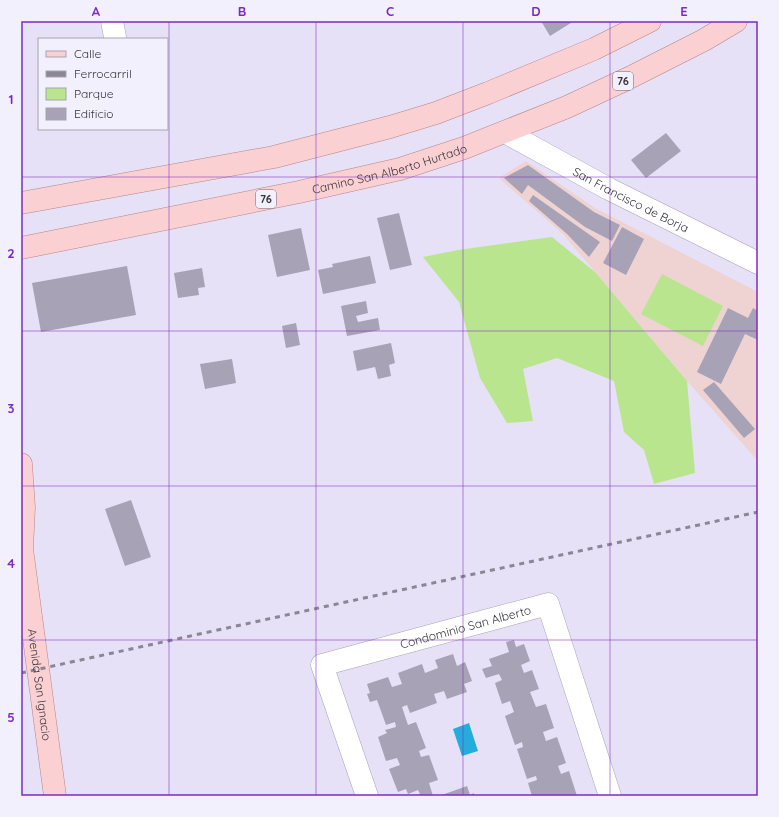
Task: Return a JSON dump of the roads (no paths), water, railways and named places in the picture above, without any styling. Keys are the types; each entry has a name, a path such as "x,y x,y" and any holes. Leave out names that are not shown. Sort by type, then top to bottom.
{"main road":[{"path":"21,203 274,157 384,129 436,113 488,94 594,49 650,21"},
{"name":"Camino San Alberto Hurtado","path":"21,248 299,192 400,169 464,148 568,107 704,40 736,21"},
{"name":"Avenida San Ignacio","path":"21,464 24,507 22,547 55,796"}],"street":[{"name":"San Francisco de Borja","path":"506,132 609,189 758,263"},
{"name":"Condominio San Alberto","path":"367,796 322,665 548,604 610,796"}],"water":[{"path":"469,723 478,751 462,756 453,729"}],"railway":[{"path":"21,673 758,512"}]}
